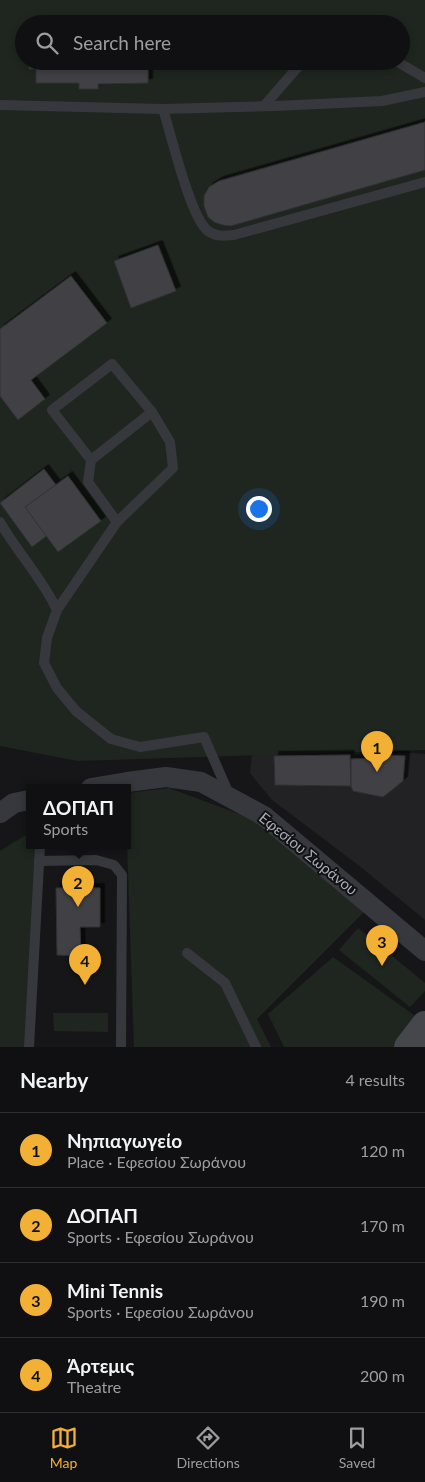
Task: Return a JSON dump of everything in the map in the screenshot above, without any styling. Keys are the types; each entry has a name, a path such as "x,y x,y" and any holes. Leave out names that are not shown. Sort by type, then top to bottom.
{"street":[{"name":"Εφεσίου Σωράνου","path":"115,784 166,777 201,782 264,816 425,951"},
{"path":"408,1047 425,1025"}],"lane":[{"path":"410,69 425,78"},
{"path":"264,106 295,70"},
{"path":"0,105 163,109 264,106 382,101 425,92"},
{"path":"163,109 192,206 207,230 218,236 234,235 425,182"},
{"path":"91,460 52,410 112,364 152,412 170,442 173,468 117,522 57,610 47,638 44,663 57,688 76,711 111,738 140,747 204,737 230,798"},
{"path":"117,522 88,482 91,460 152,412"},
{"path":"0,522 48,592 57,610"},
{"path":"29,1047 40,849"},
{"path":"39,861 96,860 114,865 122,875 121,1047"},
{"path":"187,953 225,983 256,1047"}],"shaded area":[{"path":"0,0 425,0 425,750 78,761 0,746"},
{"path":"252,754 425,754 425,920 357,864 272,800 250,773"},
{"path":"169,788 255,820 367,909 257,1019 271,1047 134,1047 127,849 131,849 131,793"},
{"path":"26,835 26,849 35,849 30,1047 0,1047 0,851"},
{"path":"358,928 425,983 425,991 410,1007 339,950"},
{"path":"333,957 418,1018 404,1047 284,1047 268,1014"},
{"path":"53,1013 108,1013 108,1032 54,1031"}],"building":[{"path":"36,70 148,70 148,83 98,84 98,89 79,89 79,83 36,83"},
{"path":"425,122 425,170 231,226 214,222 208,217 204,206 204,196 209,187 219,181"},
{"path":"158,245 176,291 131,308 114,261"},
{"path":"71,276 107,323 31,380 45,399 18,420 0,396 0,329"},
{"path":"44,469 77,513 32,547 0,503"},
{"path":"68,476 101,521 58,552 25,507"},
{"path":"350,755 351,786 275,785 274,756"},
{"path":"380,755 405,756 403,781 383,797 353,791 351,786 351,759 375,758 375,762 381,762"},
{"path":"56,888 100,888 100,927 80,927 81,956 57,955"}],"place":[{"name":"Νηπιαγωγείο","path":"377,772"},
{"name":"ΔΟΠΑΠ","path":"78,907"},
{"name":"Mini Tennis","path":"382,966"},
{"name":"Άρτεμις","path":"85,985"}]}
